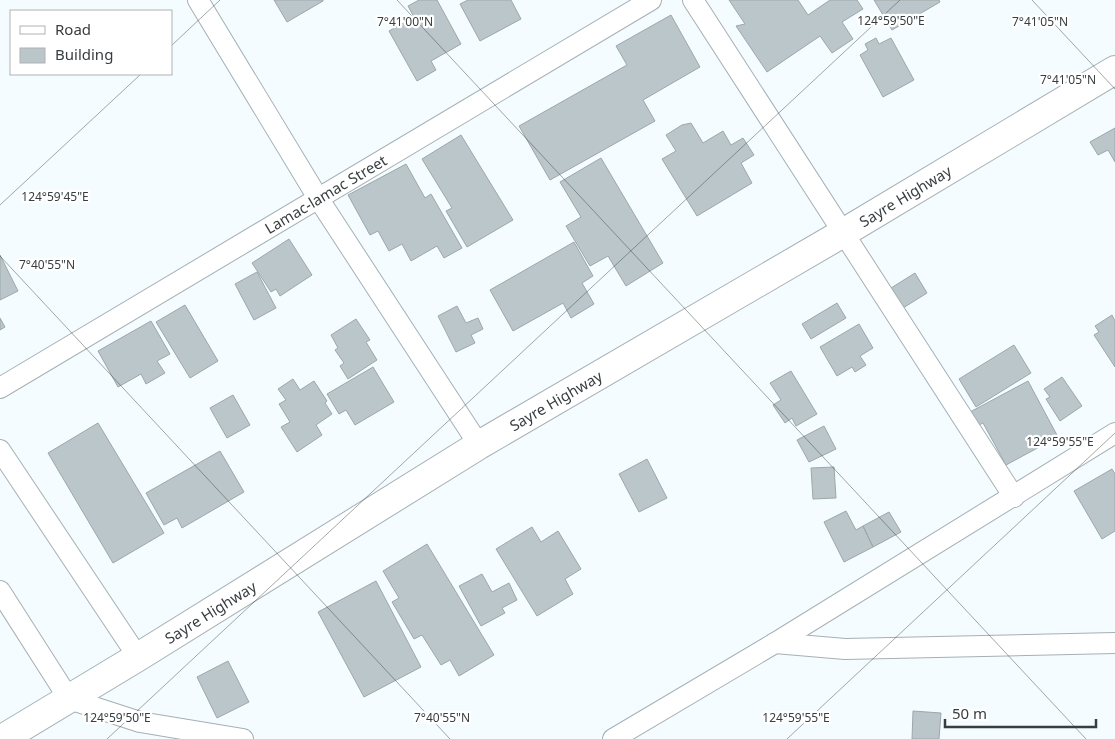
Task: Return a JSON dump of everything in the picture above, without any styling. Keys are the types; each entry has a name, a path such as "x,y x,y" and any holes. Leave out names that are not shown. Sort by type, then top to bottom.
{"highway":[{"name":"Sayre Highway","path":"2,739 138,657 479,445 843,233 1115,70"}],"street":[{"path":"198,0 318,198 479,445"},
{"name":"Lamac-lamac Street","path":"0,388 651,0"},
{"path":"693,0 1014,497"},
{"path":"613,739 775,643 1115,433"},
{"path":"0,450 138,657"},
{"path":"0,591 69,699 140,722 243,739"},
{"path":"775,643 845,650 1115,642"}],"building":[{"path":"274,0 323,0 323,1 287,22"},
{"path":"419,0 437,0 461,44 431,61 436,70 417,81 389,31 414,17 408,6"},
{"path":"468,0 511,0 521,19 480,41 460,4"},
{"path":"729,0 798,0 808,15 830,0 857,0 863,9 842,22 853,39 832,53 820,36 767,72 736,26 745,24"},
{"path":"874,0 939,0 940,2 892,30"},
{"path":"671,15 700,67 643,100 655,121 550,180 519,126 627,65 616,46"},
{"path":"876,38 879,44 891,38 914,80 883,97 860,55 868,50 865,44"},
{"path":"691,123 703,143 723,131 731,145 743,138 754,155 741,163 752,183 697,216 662,159 676,151 666,135 682,125"},
{"path":"1115,128 1115,162 1108,150 1098,155 1090,142"},
{"path":"461,135 513,220 467,247 446,211 452,208 422,159"},
{"path":"601,158 663,263 626,286 608,256 590,266 566,226 581,217 560,182"},
{"path":"406,164 425,198 431,194 462,248 444,258 437,246 411,261 402,244 389,251 378,231 370,235 348,195"},
{"path":"289,239 312,275 280,296 276,289 271,292 252,263"},
{"path":"574,242 593,276 582,283 594,304 571,318 563,303 513,331 490,290"},
{"path":"0,255 18,291 0,300"},
{"path":"257,272 276,308 254,320 235,284"},
{"path":"915,273 927,293 903,308 891,288"},
{"path":"837,303 846,318 811,339 802,324"},
{"path":"185,305 218,361 190,378 156,322"},
{"path":"457,306 466,323 478,318 483,329 471,335 475,343 456,352 438,316"},
{"path":"1112,315 1115,321 1115,367 1094,335 1099,332 1095,326"},
{"path":"0,318 5,327 0,330"},
{"path":"356,319 370,340 366,342 377,360 348,379 340,366 344,363 335,350 338,348 331,335"},
{"path":"151,321 170,354 157,361 165,373 146,384 141,374 118,387 98,351"},
{"path":"859,324 873,348 860,356 866,365 855,372 852,367 837,376 820,347"},
{"path":"1014,345 1031,373 976,407 959,379"},
{"path":"373,367 394,402 355,425 346,410 339,414 327,394"},
{"path":"791,371 817,414 796,426 792,418 785,423 773,405 781,400 770,383"},
{"path":"1062,377 1082,406 1060,421 1046,399 1050,397 1044,389"},
{"path":"293,379 300,390 314,381 327,401 325,403 332,414 316,425 322,435 297,452 281,427 290,422 279,404 286,400 278,389"},
{"path":"1028,381 1058,437 1006,465 983,423 977,426 970,412"},
{"path":"233,395 250,425 227,438 210,408"},
{"path":"98,423 164,533 113,563 48,453"},
{"path":"824,426 836,449 809,462 797,440"},
{"path":"220,451 244,492 182,528 177,518 164,525 146,493"},
{"path":"647,459 667,498 639,512 619,474"},
{"path":"834,467 836,498 813,499 811,468"},
{"path":"1112,469 1115,474 1115,531 1102,539 1074,491"},
{"path":"846,511 856,530 863,526 873,547 844,562 824,522"},
{"path":"889,512 901,532 873,547 863,526"},
{"path":"532,527 541,542 558,531 581,569 565,579 573,594 537,616 496,549"},
{"path":"427,544 494,655 459,676 450,660 441,665 422,635 414,639 392,602 399,598 383,571"},
{"path":"482,574 492,592 509,583 517,600 502,608 505,613 481,626 459,586"},
{"path":"376,581 421,667 364,697 318,612"},
{"path":"228,661 249,702 217,718 197,677"},
{"path":"913,711 941,713 939,739 912,739"}]}
